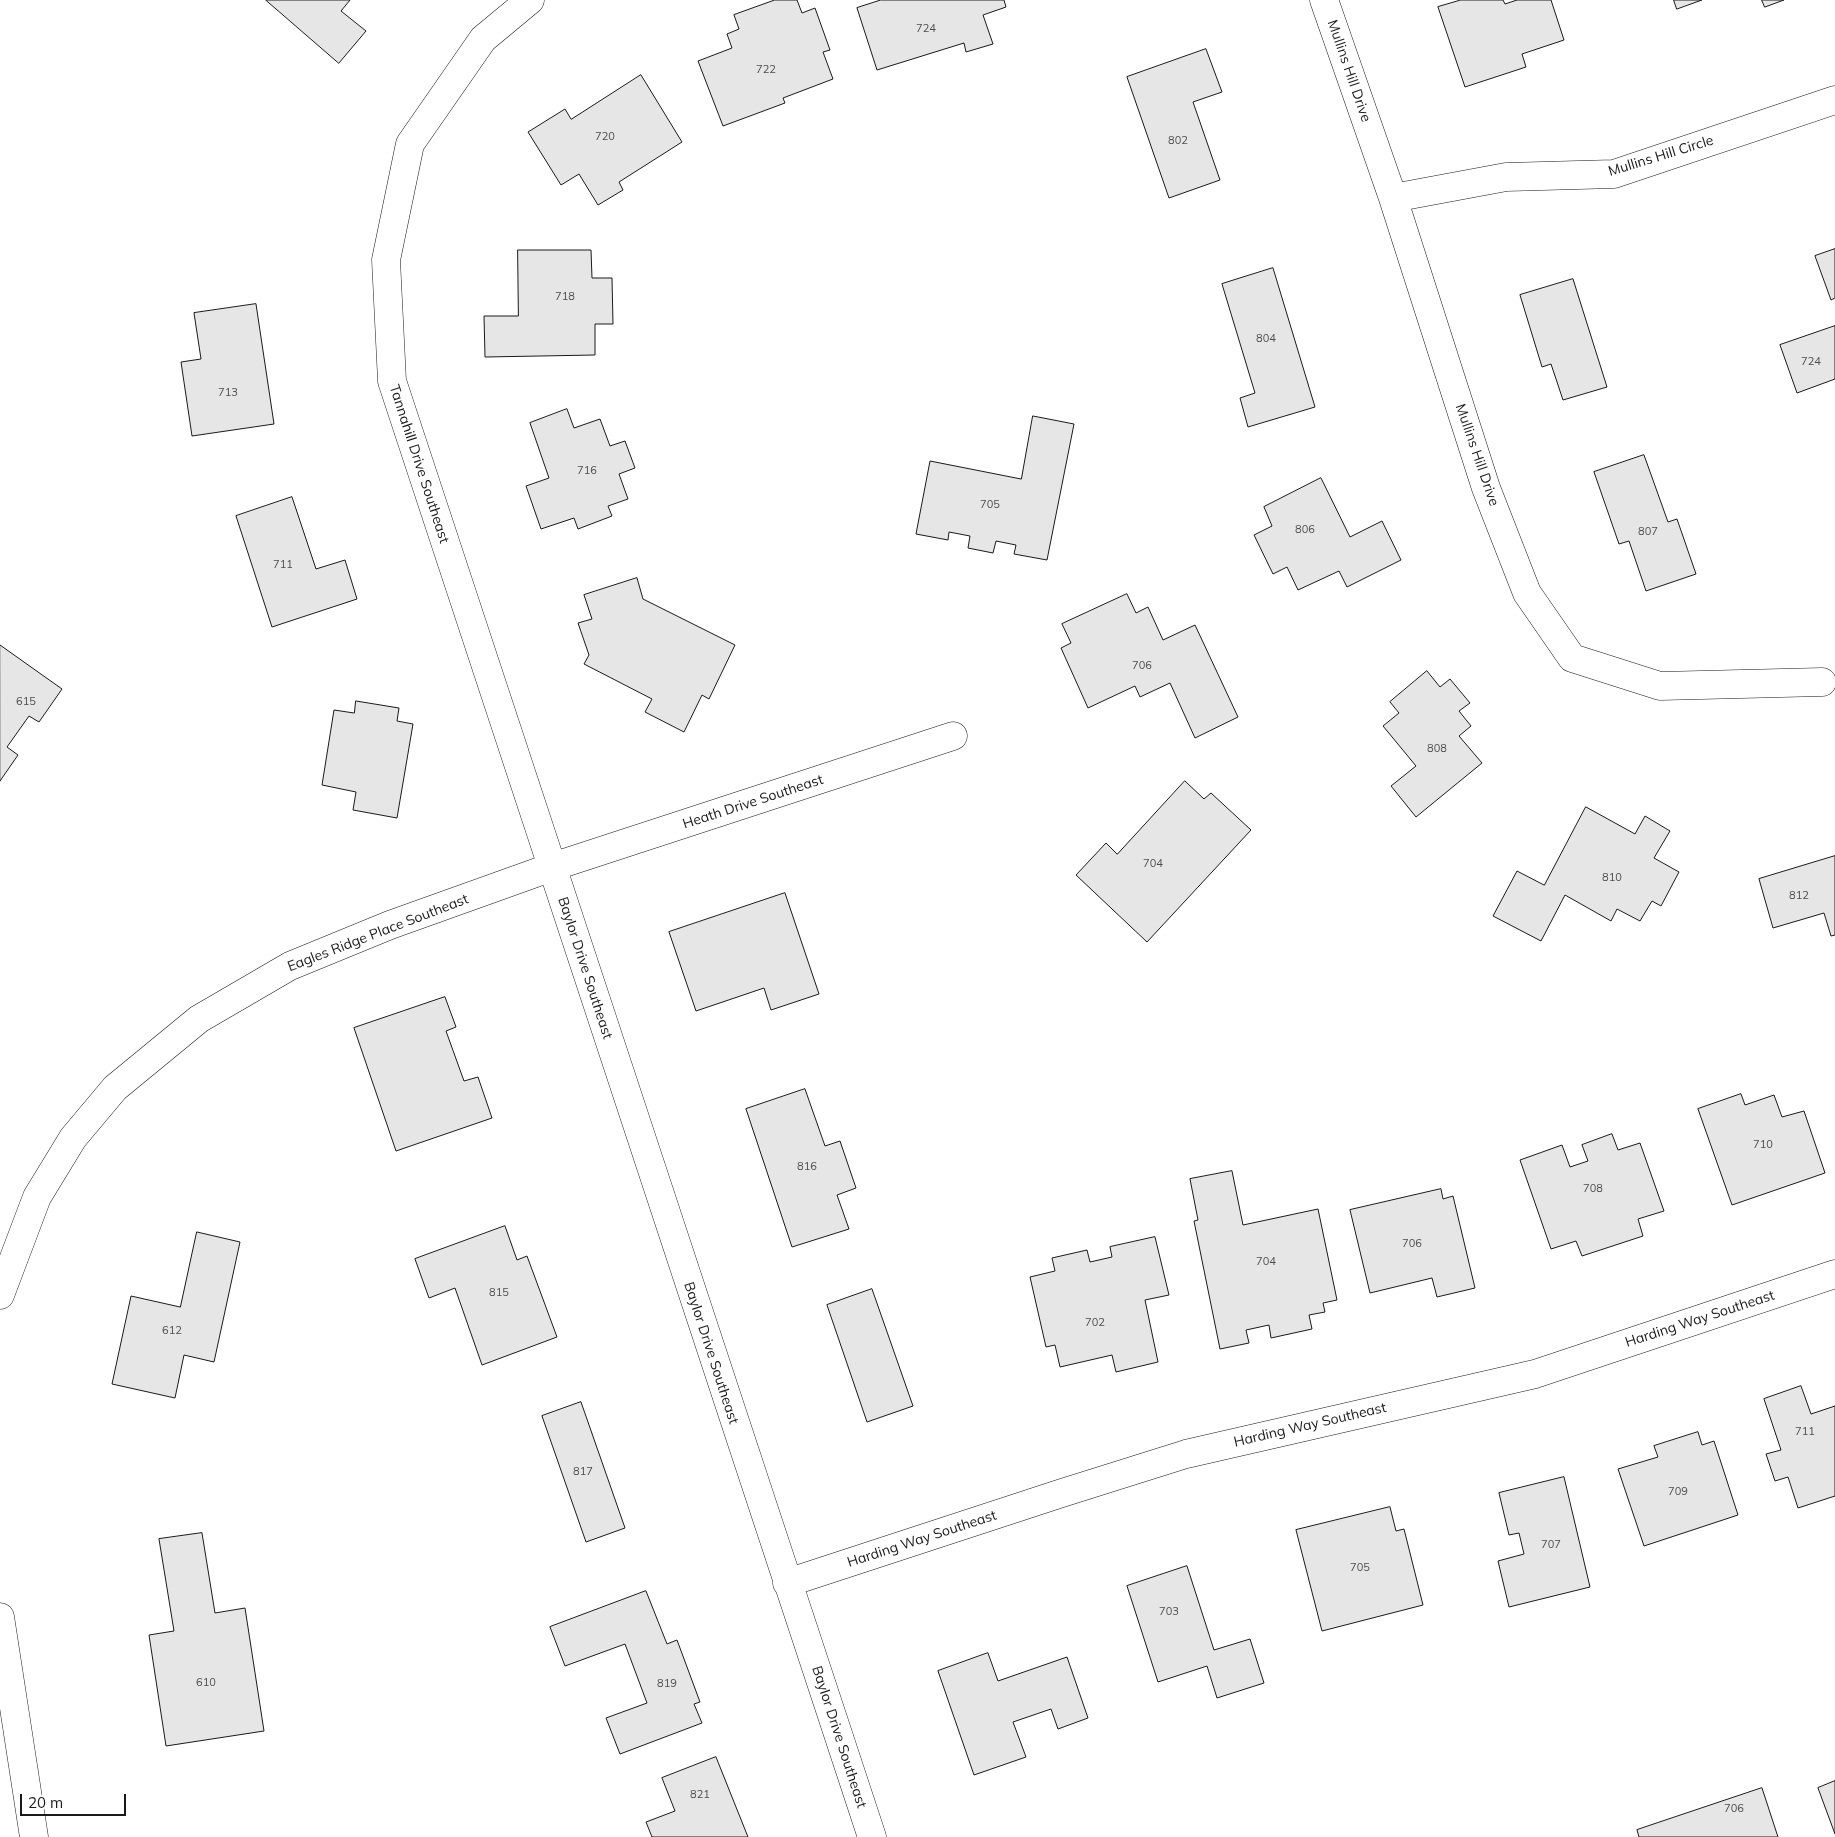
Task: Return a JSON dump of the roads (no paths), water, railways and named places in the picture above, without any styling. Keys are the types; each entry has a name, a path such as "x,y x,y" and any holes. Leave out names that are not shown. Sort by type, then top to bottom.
{"street":[{"name":"Tannahill Drive Southeast","path":"530,0 484,39 410,144 386,260 392,381 552,867"},
{"name":"Mullins Hill Drive","path":"1324,0 1394,198 1486,488 1527,593 1572,658 1660,686 1822,682"},
{"name":"Mullins Hill Circle","path":"1394,198 1506,177 1614,174 1835,100"},
{"name":"Heath Drive Southeast","path":"552,867 953,736"},
{"name":"Eagles Ridge Place Southeast","path":"0,1295 37,1197 73,1138 115,1088 199,1019 290,966 390,925 552,867"},
{"name":"Baylor Drive Southeast","path":"552,867 872,1837"},
{"name":"Harding Way Southeast","path":"787,1583 1186,1454 1535,1374 1835,1274"},
{"path":"0,1617 34,1837"}]}
